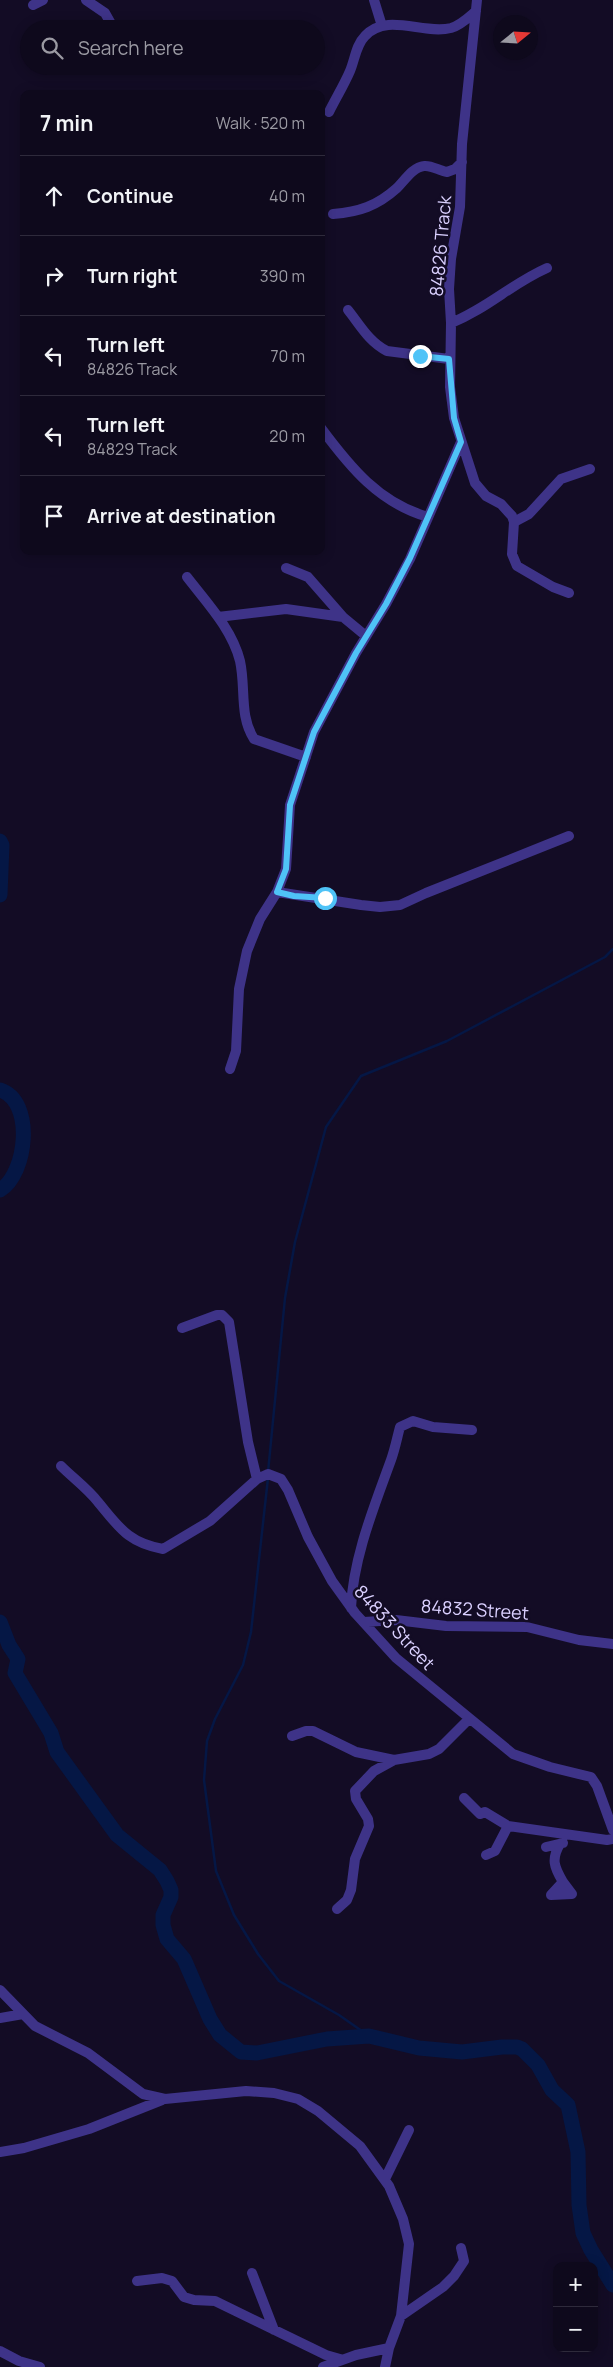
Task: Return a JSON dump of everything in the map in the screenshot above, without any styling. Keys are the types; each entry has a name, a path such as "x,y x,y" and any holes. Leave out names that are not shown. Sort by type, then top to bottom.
{"street":[{"path":"33,5 44,0"},
{"path":"86,0 105,13 109,20"},
{"path":"374,0 382,26"},
{"path":"328,112 347,78 361,41 372,30 382,26 451,28 466,20 476,5"},
{"name":"84826 Track","path":"476,5 462,162 460,207 451,259 449,359 454,418 475,483 486,496 509,511 514,522"},
{"path":"333,214 358,212 377,202 396,189 409,174 422,166 430,166 447,172 455,169 462,162"},
{"path":"451,323 475,314 515,284 546,268"},
{"path":"348,310 368,336 379,347 387,351 449,359"},
{"path":"325,433 360,478 396,504 412,513 428,517"},
{"path":"230,1069 236,1051 239,989 247,951 260,920 277,892 286,869 290,805 314,732 325,708 402,574 461,442"},
{"path":"568,593 553,587 517,566 512,554 514,522 529,514 562,479 590,469"},
{"path":"286,568 308,577 343,618 366,636"},
{"path":"187,578 218,617 234,644 240,661 242,698 250,732 254,739 262,743 279,746 306,757"},
{"path":"218,617 286,609 343,618"},
{"path":"277,892 361,905 380,907 400,905 569,836"},
{"path":"61,1466 97,1501 121,1531 140,1543 163,1549 210,1521 257,1478 248,1442 229,1322 222,1316 211,1316 182,1328"},
{"path":"351,1608 352,1590 362,1547 381,1484 392,1458 400,1427 413,1421 433,1427 472,1430"},
{"name":"84833 Street","path":"257,1478 268,1474 281,1479 288,1490 308,1537 332,1581 351,1608 396,1658 513,1754 550,1767 591,1777 597,1786 613,1830"},
{"name":"84832 Street","path":"364,1622 396,1620 446,1626 527,1627 579,1640 613,1644"},
{"path":"292,1736 306,1731 313,1732 356,1752 394,1760 417,1757 439,1749 469,1719"},
{"path":"337,1909 347,1900 351,1890 355,1859 369,1826 368,1819 356,1799 355,1791 374,1771 394,1760"},
{"path":"464,1798 480,1814 485,1812 508,1826 574,1836 613,1839"},
{"path":"486,1855 495,1851 508,1826"},
{"path":"546,1847 560,1844 574,1836"},
{"path":"560,1844 554,1854 554,1866 563,1882"},
{"path":"0,1990 40,2030 88,2054 143,2094 165,2099"},
{"path":"0,2018 23,2014"},
{"path":"0,2152 16,2150 89,2129 165,2099 246,2091 274,2093 298,2099 318,2111 360,2146 385,2179 403,2219 409,2244 401,2316 389,2348 385,2367"},
{"path":"385,2179 409,2130"},
{"path":"401,2316 454,2276 464,2261 461,2248"},
{"path":"252,2273 274,2330"},
{"path":"138,2281 162,2278 172,2282 184,2296 194,2300 215,2301 340,2360"},
{"path":"323,2367 340,2360 389,2348"},
{"path":"0,2351 19,2361 40,2367"}],"waterway":[{"path":"0,841 2,845 0,895"},
{"path":"268,1472 285,1298 295,1242 326,1127 361,1076 447,1041 605,957 613,949"},
{"path":"0,1090 11,1097 19,1108 23,1138 21,1154 16,1169 9,1182 0,1190"},
{"path":"268,1478 251,1632 243,1665 215,1719 207,1741 204,1780 216,1871 234,1915 258,1954 279,1981 339,2015 369,2036"},
{"path":"0,1622 9,1645 18,1659 15,1673 51,1733 57,1752 117,1835 160,1870 167,1881 171,1890 171,1897 163,1915 163,1925 167,1939 184,1959 210,2019 220,2035 241,2052 257,2053 327,2039 369,2036 419,2048 462,2052 502,2047 522,2049 538,2065 552,2090 568,2105 578,2152 579,2205 583,2233 591,2250 613,2285"}],"route":[{"path":"325,898 294,896 277,892 286,869 290,805 314,732 325,708 386,604 410,558 461,442 454,418 449,359 420,356"}]}
